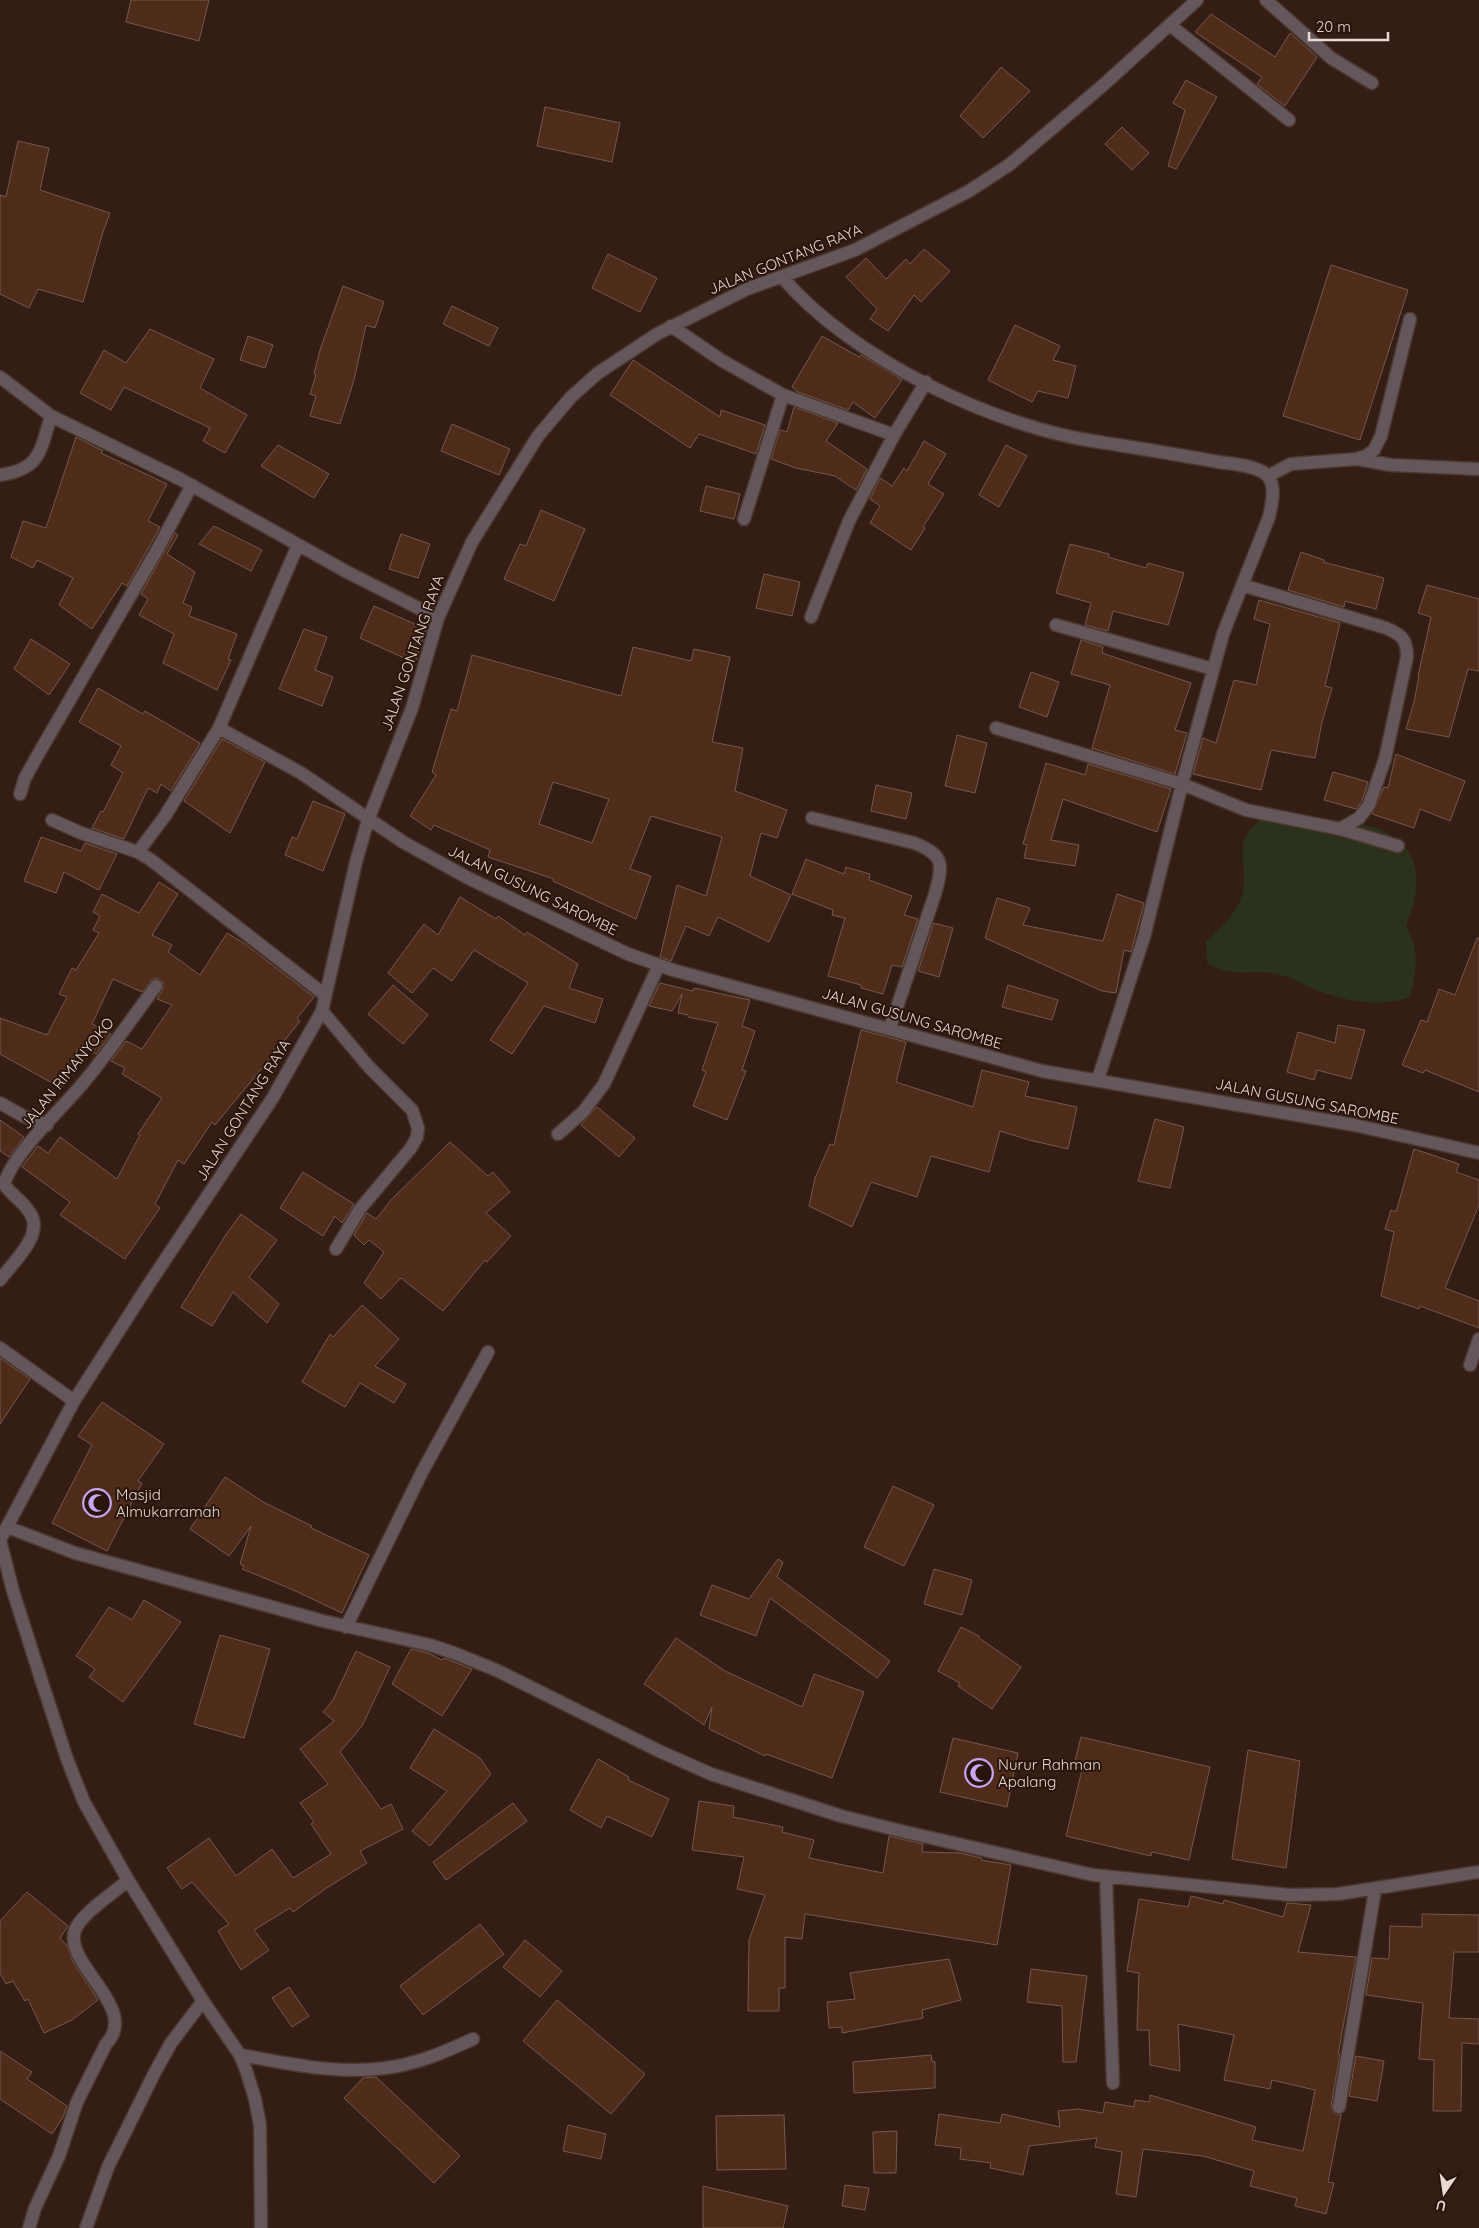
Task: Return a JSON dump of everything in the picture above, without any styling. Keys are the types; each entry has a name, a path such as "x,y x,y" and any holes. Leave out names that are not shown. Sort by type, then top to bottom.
{"street":[{"name":"JALAN GONTANG RAYA","path":"0,1540 74,1401 272,1099 322,1012 356,862 368,820 412,708 438,618 472,542 538,436 571,397 598,373 671,326 747,290 855,250 969,191 1009,165 1046,135 1197,0"},
{"path":"1266,0 1318,47 1372,83"},
{"path":"1170,25 1289,120"},
{"path":"782,277 815,311 848,337 896,367 971,403 1045,430 1090,441 1238,465 1256,469 1268,476 1273,490 1270,517 1223,634 1182,784 1144,937 1098,1079"},
{"path":"1356,458 1374,450 1381,436 1410,319"},
{"path":"671,326 721,360 783,395 894,435"},
{"path":"0,377 51,416 192,485 298,545 438,618"},
{"path":"811,617 849,522 894,435 926,382"},
{"path":"744,519 783,395"},
{"path":"0,475 17,472 36,459 51,416"},
{"path":"1268,476 1291,464 1356,458 1391,465 1479,470"},
{"path":"20,794 25,778 36,758 153,558 192,485"},
{"path":"138,852 165,816 219,728 298,545"},
{"path":"1242,585 1386,628 1404,638 1407,645 1407,657 1385,759 1369,805 1359,818 1340,829"},
{"path":"1056,625 1213,669"},
{"name":"JALAN GUSUNG SAROMBE","path":"219,728 301,773 402,842 468,878 588,936 628,954 659,965 1042,1071 1098,1079 1354,1125 1479,1153"},
{"path":"996,728 1182,784 1246,810 1340,829 1398,846"},
{"path":"812,818 914,843 928,849 936,855 941,863 935,894 890,1028"},
{"path":"52,820 81,833 138,852 151,860 325,995"},
{"path":"558,1134 583,1112 604,1084 659,965"},
{"name":"JALAN RIMANYOKO","path":"0,1280 31,1238 34,1226 32,1215 4,1184 14,1163 85,1081 156,986"},
{"path":"322,1012 369,1067 412,1110 418,1128 417,1137 411,1148 360,1210 336,1249"},
{"path":"0,1103 23,1116 47,1124"},
{"path":"1470,1365 1479,1339"},
{"path":"0,1348 74,1401"},
{"path":"346,1627 422,1472 488,1352"},
{"path":"8,1527 75,1552 346,1627 430,1645 454,1653 505,1674 668,1755 711,1774 841,1816 901,1831 1044,1864 1106,1876 1290,1895 1338,1894 1375,1890 1479,1872"},
{"path":"0,1540 13,1590 66,1759 84,1802 128,1880 203,2001 240,2055 255,2099 260,2125 261,2228"},
{"path":"1106,1876 1113,2083"},
{"path":"29,2228 35,2208 59,2156 78,2102 106,2044 113,2037 116,2023 110,2006 77,1951 74,1942 76,1928 82,1919 128,1880"},
{"path":"1340,2106 1375,1890"},
{"path":"86,2228 108,2167 155,2072 171,2043 203,2001"},
{"path":"240,2055 324,2068 354,2070 386,2068 433,2057 473,2039"}],"green space":[{"path":"1277,809 1372,827 1388,833 1402,843 1411,857 1416,874 1415,897 1406,926 1414,943 1416,962 1409,998 1387,1002 1364,1002 1341,998 1319,991 1283,975 1226,971 1207,963 1206,941 1229,919 1241,898 1244,885 1243,844 1245,838 1251,827"}],"building":[{"path":"131,0 209,0 199,41 126,22"},
{"path":"1211,14 1275,57 1290,33 1317,57 1285,106 1257,84 1262,77 1195,32"},
{"path":"1001,67 1030,91 983,138 960,116"},
{"path":"1186,80 1217,97 1176,169 1168,166 1185,110 1173,103"},
{"path":"545,107 620,123 612,162 537,146"},
{"path":"1122,127 1149,153 1132,170 1105,144"},
{"path":"18,141 49,148 40,190 110,213 83,302 38,289 29,308 0,294 0,195 6,197"},
{"path":"924,249 950,271 921,302 914,295 888,331 870,319 877,309 846,277 866,258 886,279 906,259 910,264"},
{"path":"608,254 657,278 640,312 592,288"},
{"path":"1331,265 1408,290 1360,440 1283,416"},
{"path":"343,286 384,302 375,328 366,325 354,380 340,424 310,416 316,396 310,394 316,375 314,374 320,350"},
{"path":"452,306 498,328 489,346 443,324"},
{"path":"1015,325 1060,346 1053,360 1076,366 1068,398 1038,391 1032,402 988,380"},
{"path":"150,329 214,359 200,388 247,415 225,453 203,441 210,428 124,387 111,410 80,393 104,350 126,363"},
{"path":"248,336 273,345 265,368 240,360"},
{"path":"822,336 859,357 861,355 902,380 875,418 853,402 848,410 798,392 792,387"},
{"path":"633,360 720,417 721,410 765,425 756,454 699,434 690,448 610,395"},
{"path":"794,407 838,423 826,441 867,469 856,490 835,476 796,468 771,459 780,430 787,432"},
{"path":"452,424 510,449 499,475 441,451"},
{"path":"76,437 103,451 101,453 167,484 148,521 160,527 127,586 122,583 92,629 59,605 73,578 37,560 33,568 11,557 23,521 46,528"},
{"path":"924,441 946,454 928,484 944,494 911,550 870,523 880,506 870,499 880,478 892,486 904,468 907,471"},
{"path":"278,445 329,474 314,498 261,466"},
{"path":"1006,445 1027,456 999,507 979,495"},
{"path":"706,486 740,494 734,519 700,511"},
{"path":"541,510 585,529 554,601 504,579 520,544 526,546"},
{"path":"214,526 262,550 251,571 199,544"},
{"path":"175,533 178,535 167,554 195,572 183,603 192,607 189,616 237,634 228,659 231,660 217,690 163,663 174,634 139,615 148,599 141,594"},
{"path":"401,534 430,544 418,578 389,569"},
{"path":"1070,544 1109,554 1108,557 1146,568 1148,563 1184,573 1168,625 1113,611 1108,631 1085,625 1091,603 1056,593"},
{"path":"1301,552 1324,560 1323,562 1384,578 1376,609 1345,601 1344,607 1288,590"},
{"path":"764,574 800,582 792,616 756,608"},
{"path":"1427,585 1479,599 1479,671 1468,669 1449,737 1406,729 1414,702 1431,617 1418,613"},
{"path":"1259,600 1340,623 1325,686 1332,688 1322,722 1315,758 1271,750 1261,790 1193,774 1203,738 1216,743 1234,680 1256,685 1270,624 1254,619"},
{"path":"374,606 426,629 415,663 360,638"},
{"path":"304,629 327,637 315,670 333,677 322,706 279,689"},
{"path":"31,639 70,664 49,695 14,669"},
{"path":"1081,640 1103,647 1102,653 1191,683 1175,730 1187,733 1175,774 1092,748 1110,685 1071,674"},
{"path":"633,647 691,661 694,649 730,657 712,742 743,748 735,791 787,810 777,838 761,833 750,876 791,895 769,942 718,917 709,936 686,926 671,961 660,957 677,885 706,896 722,837 651,816 630,869 651,876 636,919 553,881 554,879 488,857 490,850 434,825 431,830 410,816 436,775 432,772 451,709 457,711 472,655 621,696","holes":["553,782 609,799 592,843 539,824"]},
{"path":"1031,672 1059,682 1047,717 1019,707"},
{"path":"98,688 143,714 145,711 200,743 171,791 161,784 157,793 148,788 124,839 92,828 101,811 103,812 123,773 111,765 121,746 79,722"},
{"path":"957,735 987,743 975,793 945,786"},
{"path":"222,739 265,762 230,833 184,801"},
{"path":"1396,754 1465,781 1450,821 1420,809 1414,828 1372,814 1384,787 1388,788"},
{"path":"1046,763 1085,775 1088,764 1171,789 1157,832 1063,799 1051,840 1079,845 1075,866 1024,858 1027,845 1023,844"},
{"path":"1333,772 1368,782 1362,801 1356,809 1324,800"},
{"path":"876,785 912,793 906,819 871,811"},
{"path":"313,801 345,814 323,871 285,855 292,837 297,839"},
{"path":"41,837 81,851 85,843 117,854 99,890 64,872 56,893 24,881"},
{"path":"806,859 844,874 846,867 870,874 869,880 912,896 904,915 918,919 902,967 892,965 883,994 861,988 861,985 828,976 845,918 832,915 833,910 792,894"},
{"path":"159,882 178,894 152,935 172,945 168,952 200,975 227,933 245,944 314,997 297,1018 300,1021 281,1045 215,1125 212,1122 184,1164 178,1160 155,1204 160,1208 125,1259 60,1215 70,1202 22,1167 38,1146 48,1153 60,1137 117,1179 140,1135 138,1134 162,1098 122,1074 125,1068 111,1061 126,1041 142,1049 172,1005 157,999 163,990 163,982 157,978 152,979 142,992 113,979 92,1024 111,1034 96,1054 79,1046 61,1088 0,1054 0,1018 47,1035 67,997 59,994 72,968 76,970 99,933 93,930 100,916 93,912 102,894 139,913"},
{"path":"1117,894 1144,903 1131,952 1124,950 1116,993 1102,991 985,938 997,898 1030,908 1023,925 1103,941"},
{"path":"460,897 496,919 498,916 525,935 527,932 578,964 569,988 603,999 595,1023 544,1006 512,1054 490,1040 528,983 474,950 452,981 433,968 412,993 388,973 424,924 438,935"},
{"path":"934,923 953,928 939,977 918,971"},
{"path":"1477,938 1479,938 1479,1092 1425,1070 1423,1073 1402,1065 1421,1020 1427,1022 1439,989 1455,995"},
{"path":"660,983 693,991 694,988 750,1000 742,1026 755,1031 742,1070 746,1071 727,1120 693,1106 706,1072 702,1070 718,1023 678,1013 682,994 672,1011 649,1006"},
{"path":"393,985 428,1015 403,1044 368,1014"},
{"path":"1008,985 1058,1000 1052,1020 1002,1007"},
{"path":"1338,1025 1365,1030 1351,1079 1317,1070 1314,1080 1287,1072 1298,1032 1335,1043"},
{"path":"861,1030 906,1042 896,1082 973,1107 982,1070 1029,1082 1025,1096 1077,1107 1068,1149 1000,1131 989,1172 931,1156 917,1197 871,1182 852,1227 809,1206 815,1178 830,1144 834,1145"},
{"path":"597,1107 635,1138 619,1157 581,1125"},
{"path":"1155,1119 1184,1127 1170,1188 1138,1181"},
{"path":"0,1120 24,1137 9,1157 0,1151"},
{"path":"450,1142 488,1176 493,1172 510,1192 486,1213 511,1236 487,1262 485,1260 443,1311 401,1278 381,1299 364,1283 384,1252 369,1240 364,1245 354,1235 367,1213 376,1219 392,1199"},
{"path":"1414,1149 1459,1164 1456,1172 1479,1180 1479,1205 1445,1288 1479,1301 1479,1328 1420,1306 1419,1309 1381,1296 1394,1232 1385,1229 1391,1210 1396,1212"},
{"path":"303,1172 354,1204 342,1223 335,1216 323,1236 280,1208"},
{"path":"241,1214 277,1240 249,1277 279,1304 267,1323 233,1292 212,1326 181,1307 225,1236"},
{"path":"362,1305 399,1339 375,1366 406,1384 394,1403 360,1383 345,1407 302,1382 330,1334 333,1337"},
{"path":"0,1358 30,1379 0,1424"},
{"path":"102,1402 164,1444 138,1481 142,1483 107,1551 52,1523 92,1445 78,1436"},
{"path":"225,1477 265,1503 312,1526 311,1528 369,1555 342,1613 289,1588 242,1569 244,1566 240,1564 251,1526 229,1556 190,1529"},
{"path":"893,1486 934,1505 904,1566 864,1547"},
{"path":"778,1559 783,1562 777,1577 890,1661 877,1678 770,1598 756,1636 700,1615 712,1585 749,1599"},
{"path":"934,1569 972,1580 962,1615 924,1604"},
{"path":"144,1600 181,1622 123,1702 89,1677 95,1669 76,1656 109,1607 132,1620"},
{"path":"961,1627 979,1636 979,1638 1021,1667 992,1709 958,1686 960,1683 938,1671"},
{"path":"220,1635 270,1649 244,1738 194,1724"},
{"path":"676,1638 725,1671 802,1707 814,1674 864,1692 832,1778 766,1754 765,1756 709,1729 712,1707 704,1725 644,1684"},
{"path":"411,1649 428,1653 442,1660 444,1658 472,1669 442,1716 392,1684"},
{"path":"356,1651 390,1667 362,1726 340,1752 381,1809 391,1804 403,1829 360,1851 367,1863 325,1889 293,1912 290,1908 254,1930 269,1950 241,1970 218,1931 229,1924 192,1882 182,1889 167,1868 209,1838 236,1876 272,1849 293,1878 331,1854 311,1824 314,1822 300,1803 328,1784 300,1749 334,1721 323,1712 333,1700"},
{"path":"434,1729 480,1758 491,1774 430,1846 412,1831 447,1791 410,1768"},
{"path":"1081,1737 1210,1767 1189,1860 1152,1852 1151,1856 1066,1836 1082,1770 1074,1765"},
{"name":"Nurur Rahman Apalang","path":"953,1738 1018,1753 1007,1807 940,1792"},
{"path":"1248,1750 1300,1761 1286,1868 1232,1859"},
{"path":"598,1759 629,1777 628,1780 669,1799 652,1837 607,1816 601,1828 570,1810"},
{"path":"699,1801 734,1806 733,1817 783,1827 782,1832 814,1840 809,1858 883,1873 889,1836 923,1844 922,1852 960,1853 981,1858 981,1860 1011,1865 997,1945 805,1914 802,1939 785,1937 785,1988 779,1988 779,2011 748,2011 749,1940 765,1895 737,1889 744,1857 692,1850"},
{"path":"513,1803 527,1821 446,1880 433,1862"},
{"path":"27,1892 68,1926 60,1938 67,1946 73,1962 98,2000 72,2020 44,2033 28,1999 25,2001 13,1981 6,1984 0,1973 0,1921"},
{"path":"1191,1896 1223,1904 1224,1900 1283,1917 1287,1903 1311,1905 1298,1952 1356,1957 1338,2054 1340,2054 1331,2106 1334,2113 1341,2115 1328,2182 1334,2183 1326,2214 1295,2206 1297,2198 1250,2186 1254,2171 1203,2156 1143,2149 1136,2197 1116,2194 1122,2152 1095,2147 1097,2138 1029,2146 1023,2175 990,2168 991,2163 960,2159 961,2148 935,2145 939,2114 1000,2123 1002,2114 1060,2127 1058,2111 1078,2109 1103,2113 1105,2102 1134,2107 1135,2100 1150,2102 1150,2095 1256,2127 1252,2140 1303,2151 1315,2090 1272,2080 1270,2089 1224,2080 1234,2035 1178,2024 1180,2071 1150,2065 1149,2030 1137,2030 1139,1973 1127,1971 1139,1899 1188,1907"},
{"path":"1422,1914 1479,1915 1479,1952 1454,1952 1449,2018 1479,2019 1479,2044 1462,2043 1461,2111 1433,2111 1434,2060 1419,2059 1423,2003 1366,1995 1372,1958 1389,1959 1390,1926 1422,1927"},
{"path":"480,1924 504,1954 423,2015 400,1986"},
{"path":"525,1940 562,1971 540,1997 503,1967"},
{"path":"949,1959 961,2000 922,2010 923,2018 842,2033 842,2027 829,2028 827,2002 855,1999 850,1973"},
{"path":"1031,1969 1087,1976 1076,2062 1063,2062 1062,2006 1027,2002"},
{"path":"289,1987 309,2016 292,2027 272,1998"},
{"path":"557,2000 645,2074 611,2114 523,2041"},
{"path":"0,2051 32,2072 27,2079 67,2106 63,2117 52,2134 0,2099"},
{"path":"931,2055 932,2061 935,2062 935,2088 854,2093 853,2062"},
{"path":"1356,2056 1384,2061 1377,2101 1349,2096"},
{"path":"376,2077 460,2156 434,2183 344,2098 363,2078"},
{"path":"784,2115 786,2169 717,2170 716,2116"},
{"path":"568,2125 606,2134 601,2159 563,2151"},
{"path":"897,2131 896,2173 874,2173 873,2132"},
{"path":"845,2185 869,2188 865,2210 842,2206"},
{"path":"703,2186 788,2206 783,2228 703,2228"}],"place":[{"name":"Masjid Almukarramah","path":"97,1503"},
{"name":"Nurur Rahman Apalang","path":"979,1773"}]}
